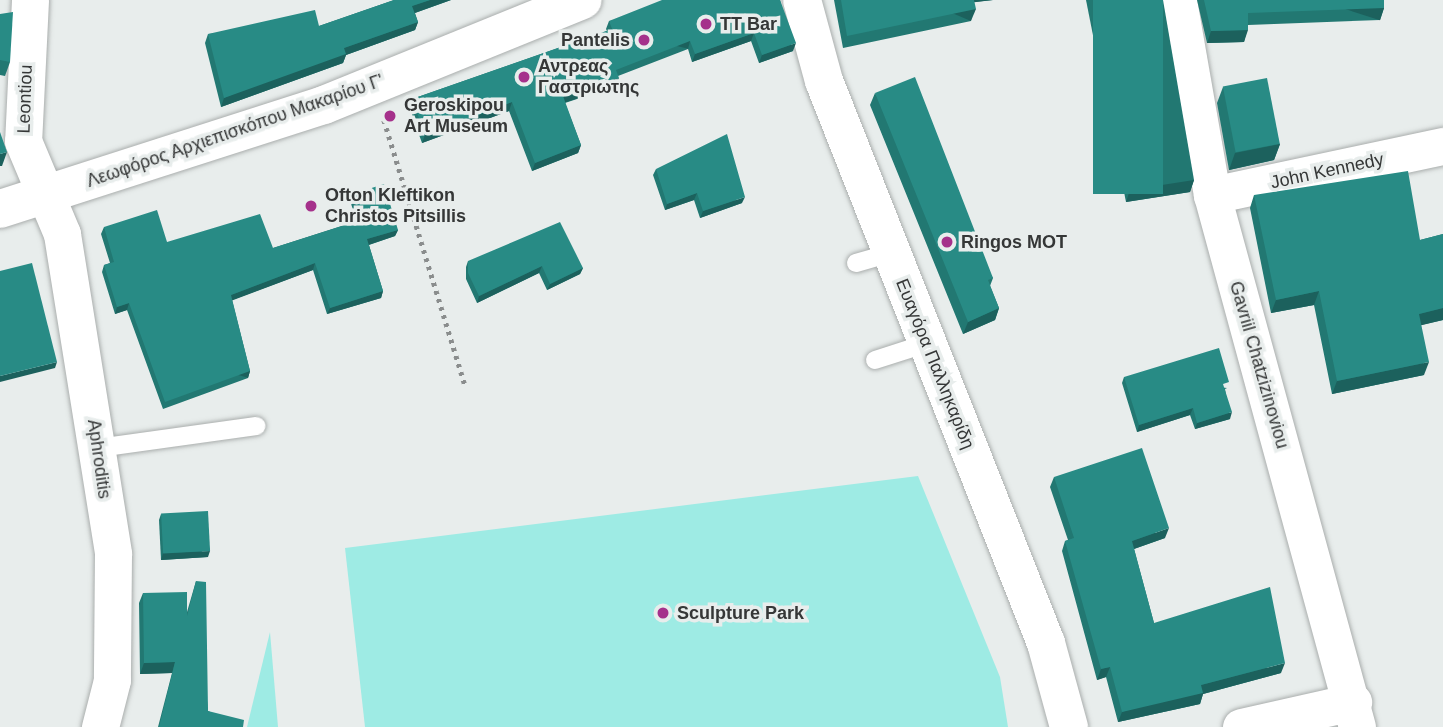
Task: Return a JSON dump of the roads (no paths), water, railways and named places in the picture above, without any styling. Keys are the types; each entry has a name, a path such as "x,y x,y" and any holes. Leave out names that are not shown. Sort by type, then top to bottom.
{"main road":[{"name":"Ευαγόρα Παλληκαρίδη","path":"802,0 873,258 928,343 1046,643 1069,727"},
{"name":"Λεωφόρος Αρχιεπισκόπου Μακαρίου Γ'","path":"0,209 374,85 564,3"}],"street":[{"name":"Leontiou","path":"30,0 23,141 44,195"},
{"name":"Gavriil Chatzizinoviou","path":"1178,0 1212,195 1355,715"},
{"name":"John Kennedy","path":"1212,195 1443,146"},
{"name":"Aphroditis","path":"44,195 62,234 113,554 112,680 100,727"},
{"path":"1241,727 1355,715"}],"lane":[{"path":"875,360 928,343"},
{"path":"97,448 256,426"}],"place":[{"name":"TT Bar","path":"706,24"},
{"name":"Pantelis","path":"644,40"},
{"name":"Αντρεας Γαστριωτης","path":"524,77"},
{"name":"Geroskipou Art Museum","path":"390,116"},
{"name":"Ofton Kleftikon Christos Pitsillis","path":"311,206"},
{"name":"Ringos MOT","path":"947,242"},
{"name":"Sculpture Park","path":"663,613"}]}
